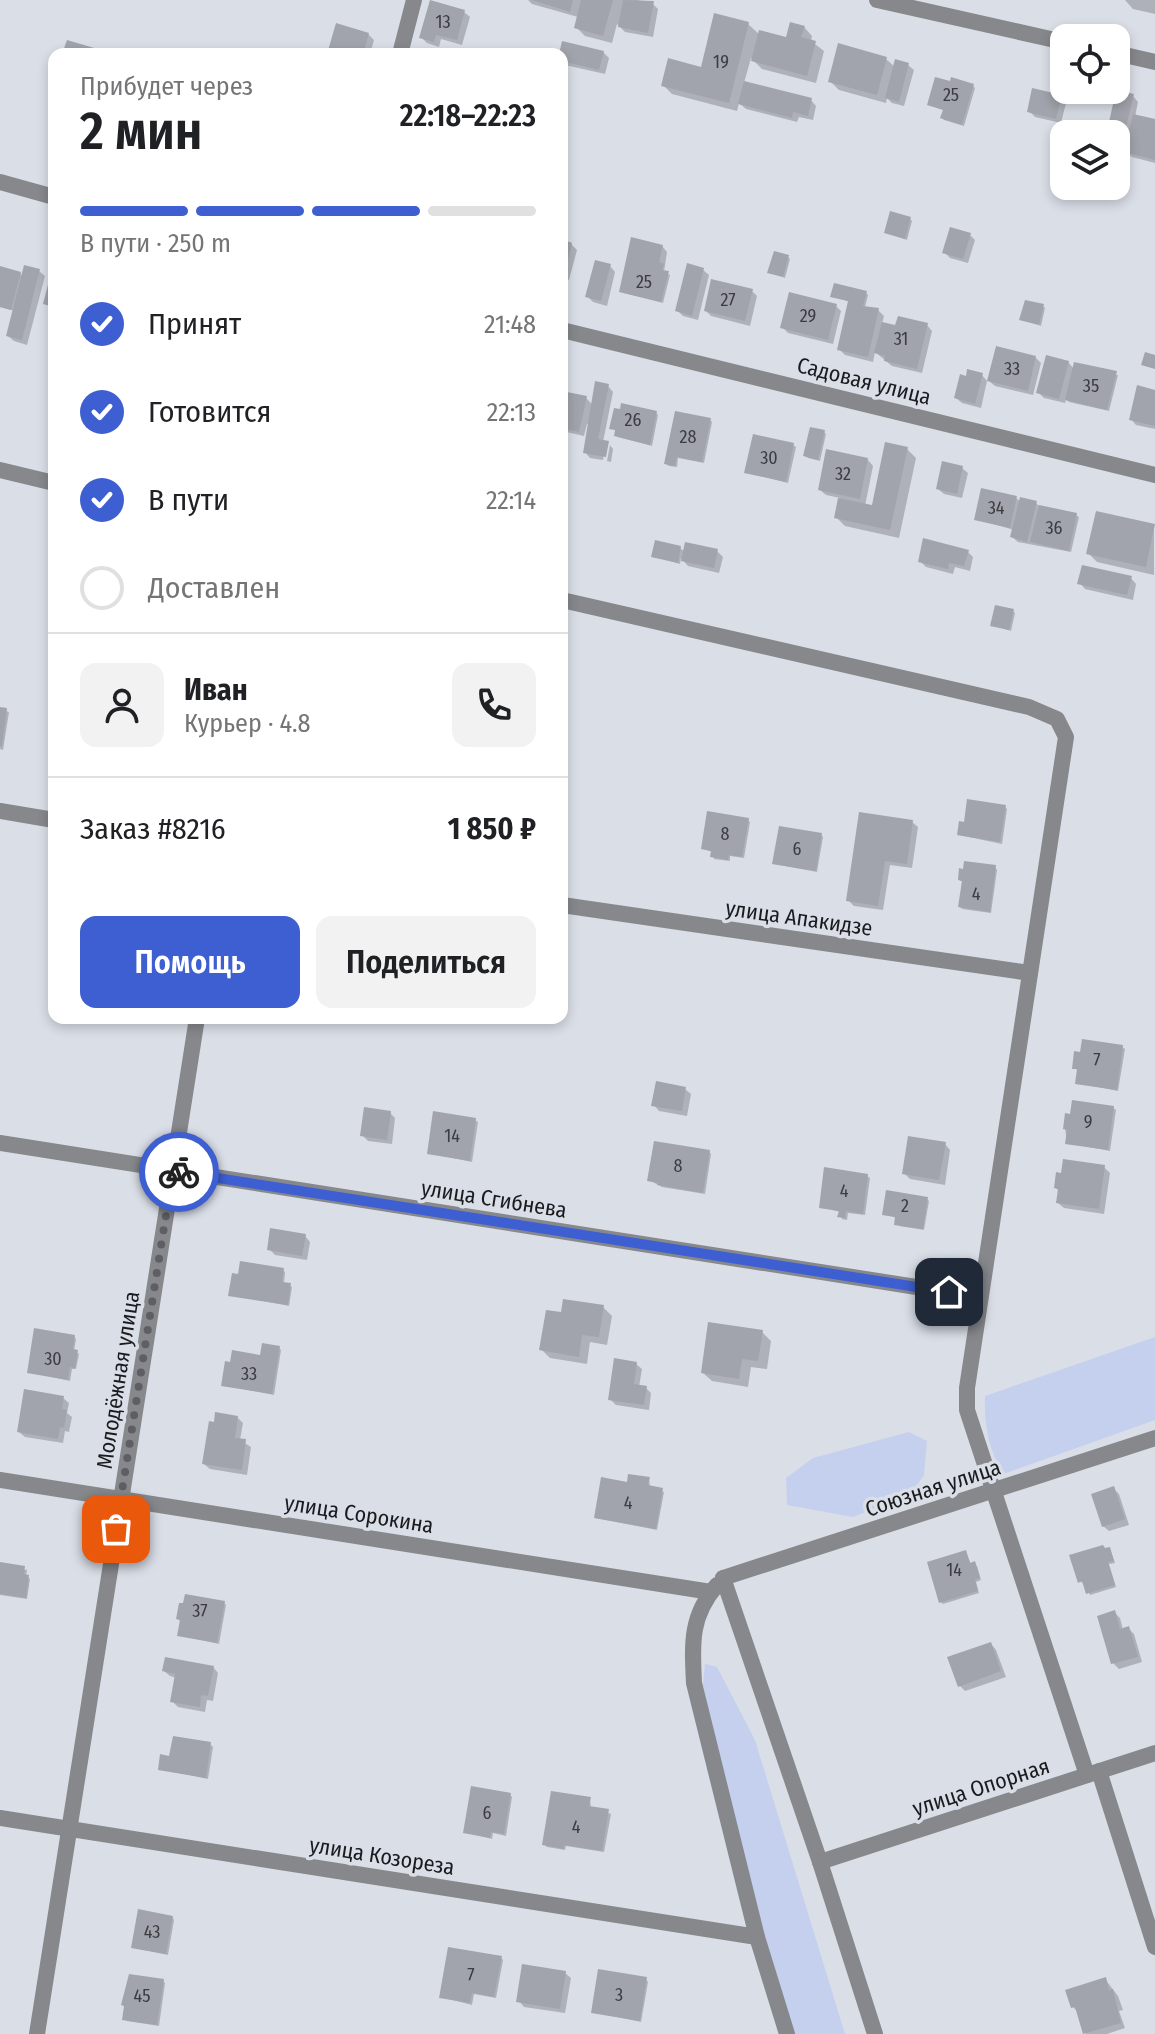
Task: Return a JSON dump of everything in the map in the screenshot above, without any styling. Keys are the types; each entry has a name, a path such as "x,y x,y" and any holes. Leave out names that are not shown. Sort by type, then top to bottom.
{"street":[{"path":"402,48 414,0"},
{"path":"877,0 1050,39"},
{"path":"1130,56 1155,62"},
{"path":"0,182 48,195"},
{"name":"Садовая улица","path":"568,331 1155,475"},
{"path":"0,470 48,482"},
{"path":"568,601 1029,707 1057,719 1066,737 980,1297 967,1388 967,1410 1155,1947"},
{"path":"0,811 48,819"},
{"name":"улица Апакидзе","path":"568,906 1030,973"},
{"name":"Молодёжная улица","path":"37,2034 196,1024"},
{"name":"улица Сгибнева","path":"0,1143 980,1297"},
{"name":"Союзная улица","path":"723,1578 1155,1438"},
{"name":"улица Сорокина","path":"0,1480 711,1592"},
{"path":"723,1578 704,1600 692,1640 694,1683 757,1937 787,2034"},
{"path":"723,1578 875,2034"},
{"name":"улица Опорная","path":"820,1862 1155,1753"},
{"name":"улица Козореза","path":"0,1818 757,1937"}],"shaded area":[{"path":"1155,1337 1155,1420 1003,1474 988,1436 985,1396"},
{"path":"909,1432 927,1441 924,1475 910,1495 853,1517 787,1505 786,1478 813,1458"},
{"path":"705,1664 717,1667 755,1740 845,2034 793,2034 747,1878 703,1685"}],"building":[{"path":"430,0 465,10 457,40 436,35 434,42 419,38"},
{"path":"532,0 573,0 570,12"},
{"path":"581,0 613,0 603,36 574,28"},
{"path":"623,0 654,1 648,33 618,27"},
{"path":"714,13 749,22 729,103 661,86 668,58 701,67"},
{"path":"790,22 805,26 801,37 816,41 807,76 751,61 759,30 786,37"},
{"path":"336,23 369,33 365,48 329,48"},
{"path":"67,40 94,48 64,48"},
{"path":"562,41 604,51 599,70 568,62 568,48 560,48"},
{"path":"838,43 887,57 877,95 828,82"},
{"path":"895,59 909,63 899,102 885,98"},
{"path":"935,77 950,81 951,77 974,84 962,125 940,118 943,110 927,105"},
{"path":"744,81 812,98 808,116 793,112 792,118 738,104"},
{"path":"1032,88 1050,92 1050,104 1060,104 1056,119 1027,112"},
{"path":"1130,93 1134,94 1128,120 1110,120 1113,104 1130,104"},
{"path":"1133,114 1155,119 1155,160 1130,154"},
{"path":"890,211 911,217 905,239 884,233"},
{"path":"950,227 971,233 963,259 942,253"},
{"path":"631,237 663,245 659,262 664,264 662,270 669,271 661,302 619,292"},
{"path":"774,251 789,255 783,277 767,273"},
{"path":"595,260 611,264 601,301 585,297"},
{"path":"687,263 704,268 692,316 675,311"},
{"path":"24,265 40,269 22,340 6,336"},
{"path":"0,266 21,272 11,310 0,307"},
{"path":"711,279 753,289 745,321 704,311"},
{"path":"834,283 867,291 863,306 879,308 868,357 837,350 848,301 830,297"},
{"path":"48,284 48,305 43,304"},
{"path":"789,292 837,304 828,340 780,328"},
{"path":"1025,300 1044,304 1039,325 1019,320"},
{"path":"898,316 928,323 917,369 884,361 885,356 874,353 882,322 895,325"},
{"path":"996,346 1036,356 1028,391 987,381"},
{"path":"1145,352 1155,355 1155,369 1141,365"},
{"path":"1046,355 1069,361 1059,399 1036,393"},
{"path":"1074,362 1117,371 1107,410 1065,400"},
{"path":"967,369 983,373 975,404 954,398 960,374 966,376"},
{"path":"595,381 609,384 598,439 609,441 606,457 583,453"},
{"path":"1137,385 1155,390 1155,426 1129,420"},
{"path":"568,392 587,396 579,432 568,429"},
{"path":"621,403 657,411 650,445 614,436 615,430 609,429 614,408 620,409"},
{"path":"675,411 711,418 702,462 677,457 675,466 664,464"},
{"path":"810,427 825,430 818,460 803,456"},
{"path":"753,434 794,443 786,482 744,473"},
{"path":"885,442 908,447 890,530 834,518 838,498 872,505"},
{"path":"826,449 868,458 860,499 818,490"},
{"path":"942,461 963,466 957,494 936,489"},
{"path":"981,488 1017,496 1010,528 974,520"},
{"path":"1020,497 1037,501 1027,542 1010,537"},
{"path":"1039,505 1077,513 1069,551 1030,542"},
{"path":"1096,511 1155,524 1146,567 1086,554"},
{"path":"923,538 969,550 964,566 949,563 948,569 918,562"},
{"path":"655,540 681,546 678,563 651,557"},
{"path":"685,542 718,549 714,568 681,561"},
{"path":"1082,565 1132,576 1127,595 1077,584"},
{"path":"995,605 1014,609 1009,630 990,626"},
{"path":"0,707 7,708 2,746 0,746"},
{"path":"967,799 1006,805 1000,842 957,835 959,821 964,822"},
{"path":"707,811 749,818 742,857 729,855 728,860 710,857 711,851 701,849"},
{"path":"859,812 913,820 907,864 885,861 878,906 846,901"},
{"path":"779,826 822,833 816,871 772,864"},
{"path":"964,861 996,865 990,912 958,907 962,881 958,880 959,868 963,869"},
{"path":"1082,1039 1123,1045 1117,1090 1075,1084 1077,1069 1072,1069 1074,1051 1080,1052"},
{"path":"656,1081 686,1087 682,1111 651,1106"},
{"path":"1072,1100 1114,1106 1108,1150 1065,1144 1065,1113 1070,1114"},
{"path":"364,1107 391,1111 387,1140 360,1136"},
{"path":"433,1111 476,1118 470,1161 427,1154"},
{"path":"908,1136 946,1142 939,1180 902,1174"},
{"path":"654,1141 710,1150 703,1193 647,1181"},
{"path":"1063,1159 1105,1165 1099,1209 1056,1203 1056,1172 1061,1173"},
{"path":"824,1167 868,1174 863,1214 846,1211 845,1218 837,1217 839,1211 819,1208"},
{"path":"886,1190 928,1197 923,1229 894,1225 895,1217 882,1215"},
{"path":"270,1228 306,1234 302,1256 267,1250"},
{"path":"240,1261 284,1268 282,1282 291,1283 288,1305 228,1296 232,1273 238,1274"},
{"path":"563,1299 604,1305 599,1337 582,1335 579,1357 539,1350 546,1310 561,1312"},
{"path":"708,1322 763,1330 758,1361 742,1359 739,1379 701,1373"},
{"path":"34,1328 75,1335 73,1349 78,1350 75,1368 70,1367 68,1380 27,1373"},
{"path":"262,1343 280,1346 272,1394 221,1386 225,1361 230,1362 232,1350 260,1355"},
{"path":"614,1358 637,1362 634,1384 647,1386 644,1405 608,1400"},
{"path":"24,1389 64,1396 62,1409 67,1410 64,1428 60,1427 58,1439 17,1432"},
{"path":"215,1412 238,1416 235,1438 246,1439 242,1470 202,1464 209,1421 214,1422"},
{"path":"628,1474 650,1477 648,1485 663,1488 656,1529 594,1518 601,1477 627,1482"},
{"path":"1114,1486 1125,1519 1102,1527 1091,1494"},
{"path":"1103,1545 1110,1547 1114,1561 1108,1562 1115,1585 1086,1594 1082,1581 1078,1583 1069,1555"},
{"path":"966,1550 970,1563 975,1561 980,1578 975,1580 978,1591 939,1603 927,1562"},
{"path":"0,1562 25,1566 24,1574 29,1575 26,1598 0,1594"},
{"path":"185,1594 225,1601 217,1643 177,1636 179,1603 183,1603"},
{"path":"1115,1610 1120,1629 1129,1626 1138,1657 1111,1664 1097,1616"},
{"path":"991,1642 1001,1671 958,1687 947,1657"},
{"path":"165,1657 214,1666 208,1696 201,1695 200,1707 170,1702 175,1674 162,1671"},
{"path":"173,1736 211,1742 206,1778 158,1770 160,1754 169,1756"},
{"path":"471,1786 511,1793 504,1834 491,1832 490,1838 463,1833"},
{"path":"551,1791 591,1797 589,1806 609,1809 602,1851 542,1845"},
{"path":"138,1909 173,1916 166,1954 131,1948"},
{"path":"448,1947 502,1956 494,1997 472,1993 470,2003 439,1998"},
{"path":"522,1964 566,1971 560,2009 516,2002"},
{"path":"598,1969 647,1977 640,2021 591,2013"},
{"path":"129,1974 164,1979 157,2025 122,2020 124,2006 121,2005"},
{"path":"1106,1977 1109,1990 1113,1989 1121,2023 1083,2034 1075,2007 1071,2008 1065,1990"}],"way so far":[{"path":"116,1529 173,1171 179,1172"}],"route":[{"path":"179,1172 949,1292"}]}
